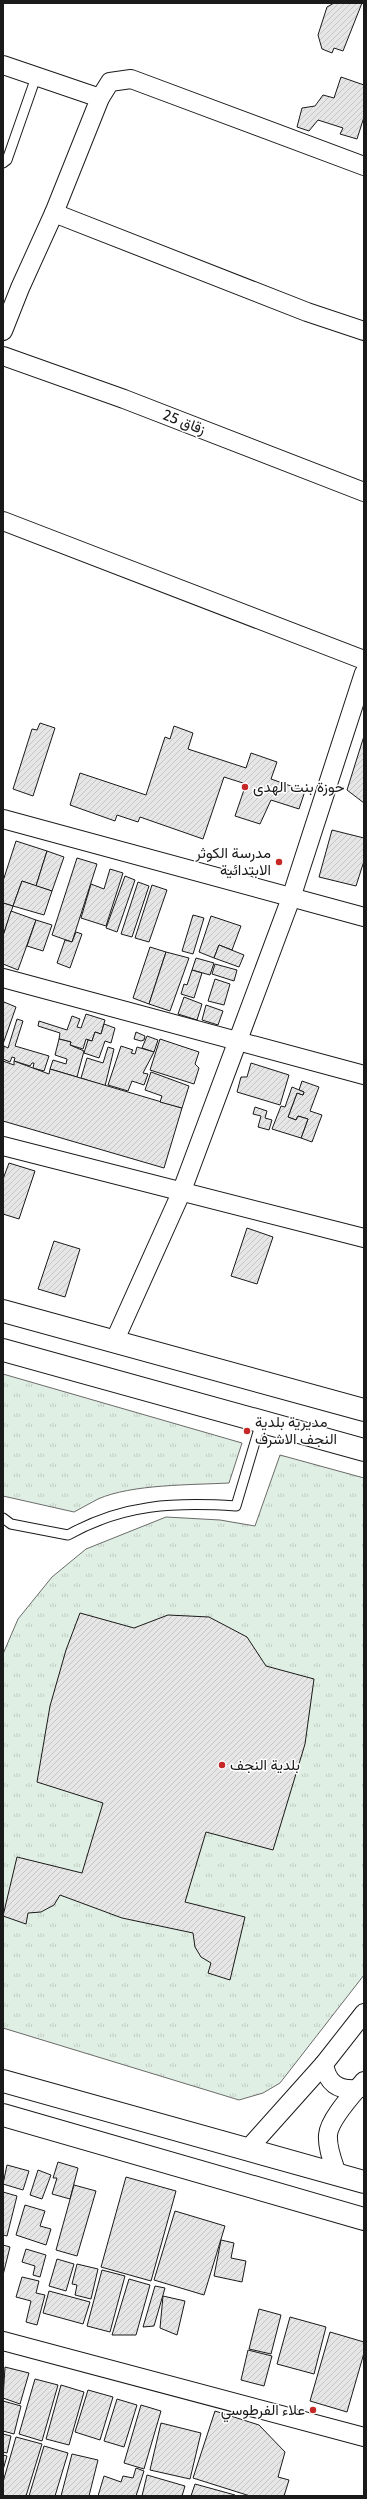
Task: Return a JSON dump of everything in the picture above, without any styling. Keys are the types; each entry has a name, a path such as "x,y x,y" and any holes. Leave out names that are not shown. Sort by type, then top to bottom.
{"street":[{"path":"3,65 100,98"},
{"path":"3,331 20,288 54,213 100,98 110,82 131,79 364,166"},
{"path":"54,213 307,312 364,330"},
{"name":"زقاق 25","path":"3,356 124,399 364,492"},
{"path":"3,521 364,660"},
{"path":"114,1342 182,1193 291,898 364,673"},
{"path":"3,819 364,917"},
{"path":"3,978 364,1076"},
{"path":"3,1146 182,1193 364,1238"},
{"path":"5,1312 364,1410"},
{"path":"3,1350 364,1450"},
{"path":"248,2149 324,2064 364,2014"},
{"path":"324,2064 326,2077 337,2086 347,2090 361,2085"},
{"path":"3,2081 364,2182"},
{"path":"337,2174 331,2157 328,2134 339,2112 361,2085"},
{"path":"3,2115 364,2219"},
{"path":"3,2341 363,2431"}],"lane":[{"path":"3,163 7,160 36,77"},
{"path":"3,1518 11,1524 68,1535 91,1522 143,1508 185,1503 236,1506 261,1422"}],"green space":[{"path":"3,1374 242,1443 229,1483 162,1486 128,1490 98,1499 74,1512 3,1496"},
{"path":"280,1455 364,1478 364,1975 280,2083 263,2093 239,2100 3,2028 3,1654 18,1619 52,1577 86,1549 166,1517 220,1520 255,1526"}],"building":[{"path":"334,3 362,3 343,51 334,48 332,53 322,49 318,35 327,7"},
{"path":"341,77 364,85 364,117 357,139 340,134 343,128 318,120 309,131 297,127 302,108 315,106 323,95 334,98"},
{"path":"40,723 55,728 33,796 13,789 32,729 37,730"},
{"path":"174,726 193,733 188,749 246,768 251,753 277,762 271,779 305,791 299,809 271,800 260,824 235,816 246,784 224,777 203,839 140,817 138,822 117,815 115,821 70,805 80,773 146,795 165,737 170,739"},
{"path":"364,736 364,803 347,790"},
{"path":"332,830 364,838 364,861 356,886 319,877"},
{"path":"16,841 47,851 36,886 22,881 13,906 3,903 3,881"},
{"path":"47,851 64,857 52,891 36,886"},
{"path":"77,858 97,864 72,942 52,935"},
{"path":"110,869 123,873 106,926 81,918 91,884 104,889"},
{"path":"125,876 135,880 117,932 106,928"},
{"path":"22,881 52,891 44,915 13,906"},
{"path":"138,882 149,886 132,937 121,934"},
{"path":"152,885 167,890 149,942 135,938"},
{"path":"3,903 13,906 3,936"},
{"path":"11,911 36,920 18,970 3,964 3,936"},
{"path":"193,915 204,918 193,954 182,951"},
{"path":"211,916 241,926 232,950 219,945 214,958 199,952"},
{"path":"36,920 52,925 43,951 27,946"},
{"path":"76,932 82,934 70,968 57,963 65,940 72,942"},
{"path":"219,945 244,955 239,967 214,958"},
{"path":"150,947 166,952 149,1004 133,998"},
{"path":"166,952 189,958 170,1011 149,1004"},
{"path":"196,958 214,963 210,975 192,970"},
{"path":"215,964 237,970 234,981 212,974"},
{"path":"192,970 202,973 194,998 181,994 184,984 187,985"},
{"path":"215,979 230,984 224,1005 208,1001"},
{"path":"184,997 202,1004 197,1020 178,1014"},
{"path":"4,1002 16,1007 3,1044 3,1004"},
{"path":"206,1005 223,1011 218,1025 202,1020"},
{"path":"86,1014 105,1020 101,1034 95,1032 92,1041 86,1039 83,1049 70,1045 71,1042 59,1039 60,1033 38,1026 39,1021 67,1030 72,1016 80,1019 77,1027 81,1028"},
{"path":"17,1019 23,1021 15,1046 49,1056 44,1071 33,1068 34,1063 30,1066 14,1061 15,1058 12,1057 10,1062 3,1059 4,1046 8,1048"},
{"path":"104,1024 115,1028 111,1043 105,1041 99,1058 84,1053 88,1040 92,1041 95,1032 101,1034"},
{"path":"136,1032 145,1036 144,1040 141,1041 134,1039"},
{"path":"147,1036 158,1040 154,1052 142,1048"},
{"path":"59,1039 71,1042 70,1045 84,1051 77,1077 50,1069 53,1060 66,1064 67,1059 55,1055"},
{"path":"160,1039 199,1052 195,1064 199,1068 194,1084 150,1070"},
{"path":"121,1046 133,1050 131,1053 135,1054 137,1047 154,1052 143,1073 148,1074 144,1085 132,1081 128,1091 108,1085"},
{"path":"108,1047 114,1049 105,1086 81,1078 87,1058 103,1063"},
{"path":"3,1061 14,1065 14,1061 49,1074 50,1069 182,1108 164,1168 3,1121"},
{"path":"251,1063 289,1075 280,1105 237,1092 241,1077 247,1077"},
{"path":"151,1072 189,1086 182,1108 160,1102 162,1096 145,1090"},
{"path":"302,1081 319,1087 310,1111 322,1115 312,1142 301,1138 308,1119 298,1116 296,1120 288,1117 297,1093 303,1095 304,1092 299,1090"},
{"path":"292,1087 304,1092 303,1095 297,1093 288,1117 296,1120 298,1116 308,1119 301,1138 272,1129 281,1106 285,1107"},
{"path":"255,1107 267,1111 265,1118 272,1120 269,1130 258,1127 261,1116 253,1114"},
{"path":"9,1163 35,1171 19,1219 3,1214 3,1179"},
{"path":"247,1228 273,1237 257,1284 231,1276"},
{"path":"54,1241 80,1249 65,1297 38,1289"},
{"path":"80,1613 134,1628 168,1615 209,1617 247,1637 266,1666 314,1679 305,1744 273,1850 206,1832 185,1902 245,1917 230,1980 208,1973 211,1963 201,1957 195,1947 193,1933 122,1918 60,1895 54,1905 41,1912 28,1913 26,1924 3,1916 17,1857 82,1873 103,1803 37,1782 50,1706 66,1650"},
{"path":"58,2162 78,2168 70,2199 52,2194 57,2178 53,2178"},
{"path":"7,2165 29,2171 23,2190 3,2184"},
{"path":"38,2170 51,2175 42,2199 30,2195"},
{"path":"126,2177 176,2191 151,2281 101,2267"},
{"path":"74,2185 96,2191 77,2256 56,2250"},
{"path":"3,2192 17,2196 7,2236 3,2235"},
{"path":"25,2205 45,2211 40,2226 51,2229 46,2245 16,2235"},
{"path":"175,2211 225,2226 204,2295 154,2280"},
{"path":"221,2240 234,2243 231,2258 246,2261 242,2282 214,2276"},
{"path":"3,2245 10,2247 3,2275"},
{"path":"26,2249 46,2255 40,2277 33,2275 35,2266 22,2262"},
{"path":"57,2259 74,2264 66,2291 49,2286"},
{"path":"77,2264 98,2269 91,2299 75,2295 77,2285 72,2284"},
{"path":"102,2270 125,2276 110,2332 87,2326"},
{"path":"22,2277 39,2281 36,2293 45,2295 37,2325 26,2322 31,2301 16,2297"},
{"path":"129,2279 150,2285 136,2335 112,2335"},
{"path":"155,2286 165,2288 154,2326 143,2327"},
{"path":"49,2291 90,2302 83,2324 43,2313"},
{"path":"163,2296 185,2301 177,2335 160,2328"},
{"path":"259,2309 281,2315 271,2354 249,2349"},
{"path":"290,2317 326,2327 314,2374 277,2364"},
{"path":"330,2332 364,2342 364,2353 347,2412 310,2401"},
{"path":"248,2350 272,2356 264,2386 241,2380"},
{"path":"5,2367 29,2373 20,2404 3,2398"},
{"path":"35,2379 58,2385 42,2441 19,2434"},
{"path":"61,2385 84,2392 69,2445 46,2439"},
{"path":"88,2390 113,2397 100,2440 75,2432"},
{"path":"117,2399 137,2405 124,2447 104,2441"},
{"path":"3,2401 21,2406 14,2434 3,2431"},
{"path":"141,2405 161,2411 144,2469 124,2463"},
{"path":"215,2411 259,2425 285,2452 278,2477 289,2480 284,2496 250,2496 193,2478"},
{"path":"161,2423 201,2433 190,2479 150,2470"},
{"path":"3,2434 11,2436 7,2453 3,2452"},
{"path":"16,2437 42,2444 26,2496 3,2496 3,2482"},
{"path":"44,2446 68,2453 55,2496 29,2496"},
{"path":"72,2454 98,2460 89,2496 61,2496"},
{"path":"3,2455 7,2456 3,2470"},
{"path":"136,2468 144,2471 136,2496 98,2496 104,2476 121,2482 123,2476 133,2478"},
{"path":"147,2475 185,2486 182,2496 142,2496"},
{"path":"195,2484 235,2495 235,2496 191,2496"}],"place":[{"name":"حوزة بنت الهدى","path":"245,787"},
{"name":"مدرسة الكوثر الابتدائية","path":"279,862"},
{"name":"مديرية بلدية النجف الاشرف","path":"247,1431"},
{"name":"بلدية النجف","path":"222,1765"},
{"name":"علاء الفرطوسي","path":"313,2410"}]}
